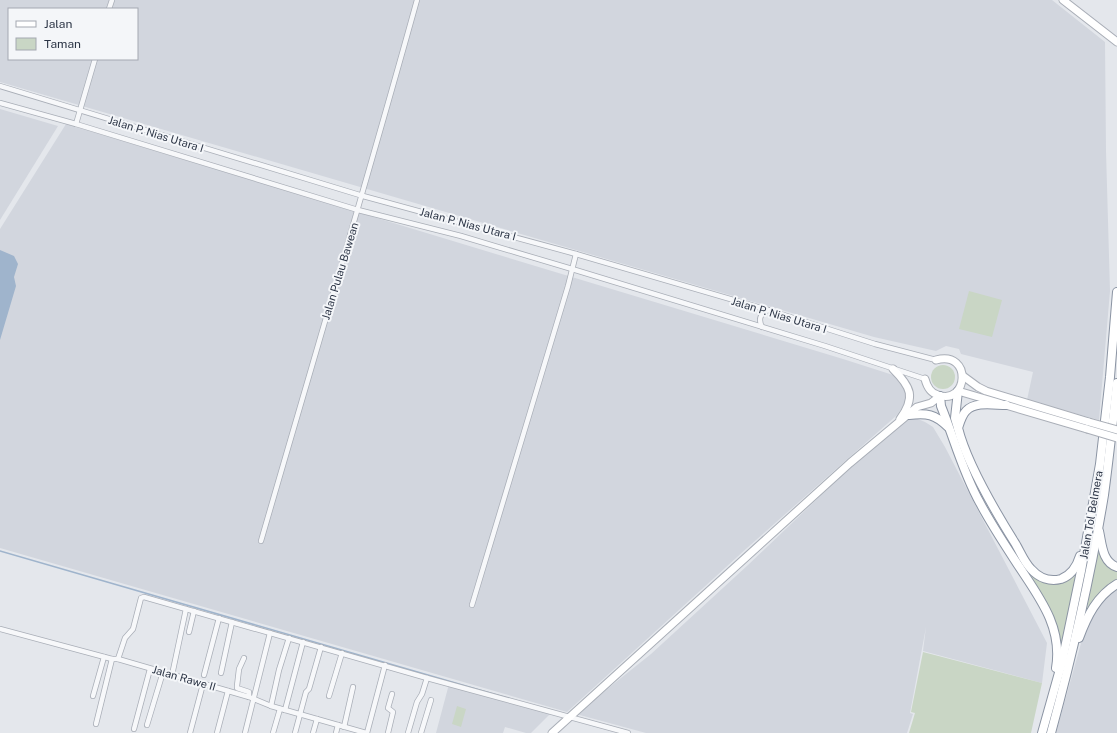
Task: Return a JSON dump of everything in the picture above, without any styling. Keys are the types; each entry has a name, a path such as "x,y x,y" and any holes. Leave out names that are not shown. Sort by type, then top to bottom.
{"highway":[{"name":"Jalan Tol Belmera","path":"1042,733 1062,662 1090,525 1105,421 1117,292"},
{"name":"Jalan Tol Belmera","path":"1051,733 1068,669 1098,526 1108,467 1117,383"},
{"path":"958,391 954,428 963,464 979,502 1019,567 1038,594 1054,630 1057,645 1057,662 1051,698"},
{"path":"940,396 941,406 954,428 1004,526 1031,569 1048,580 1063,578 1075,569 1078,564 1090,525"},
{"path":"954,428 965,411 972,406 1006,405"},
{"path":"909,415 931,415 939,418 954,428"},
{"path":"1098,526 1103,553 1112,565 1117,567"},
{"path":"1068,669 1090,612 1100,598 1117,584"}],"street":[{"name":"Jalan Pulau Bawean","path":"261,542 338,274 363,196 370,165 417,0"},
{"path":"1062,0 1117,42"},
{"path":"76,124 95,60"},
{"name":"Jalan P. Nias Utara I","path":"0,86 363,196 576,254 768,310 875,344 936,360"},
{"name":"Jalan P. Nias Utara I","path":"0,103 76,124 358,210 461,236 572,269 825,346 925,379"},
{"path":"472,605 576,254"},
{"path":"762,327 759,322 760,317 768,310"},
{"path":"925,379 929,390 940,396 949,396 958,391 961,386 963,376 961,370 953,361 942,359 936,360"},
{"path":"893,369 905,380 910,396 905,412 895,425"},
{"path":"963,376 978,388 986,392 1088,426 1117,438"},
{"path":"958,391 1088,426 1117,430"},
{"path":"552,733 850,463 917,407 931,403 940,396"},
{"path":"96,724 115,659 125,638 133,629 142,597 428,678 573,714 620,732 628,733"},
{"path":"172,675 186,609"},
{"path":"189,632 194,611"},
{"path":"204,675 219,618"},
{"path":"221,673 232,622"},
{"name":"Jalan Rawe II","path":"0,629 162,672 366,733"},
{"path":"245,733 251,698 270,633"},
{"path":"272,706 279,670 289,638"},
{"path":"273,733 283,709 303,642"},
{"path":"295,733 306,692 310,688 321,647"},
{"path":"329,696 342,653"},
{"path":"93,696 104,657"},
{"path":"244,658 239,669 237,686 238,688 249,692 251,698"},
{"path":"366,733 385,665"},
{"path":"134,729 150,669"},
{"path":"147,725 162,672"},
{"path":"408,733 417,702 422,694 428,678"},
{"path":"190,733 203,684"},
{"path":"345,733 353,687"},
{"path":"217,733 228,691"},
{"path":"388,733 393,712 388,708 392,694"},
{"path":"421,733 431,700"},
{"path":"313,733 317,719"},
{"path":"336,733 338,725"}],"shaded area":[{"path":"0,0 1052,0 1105,42 1110,291 1099,420 1027,400 1033,372 961,354 959,349 946,346 936,351 874,337 0,82"},
{"path":"0,109 58,126 0,220"},
{"path":"66,124 893,375 903,385 905,391 905,404 896,416 747,548 567,712 0,548 0,229"},
{"path":"913,417 933,427 945,447 1047,643 1042,683 923,651 926,627 910,713 913,714 907,733 646,733 576,714 651,654 748,565 902,418"},
{"path":"1117,588 1117,733 1056,733 1085,629 1098,604"},
{"path":"449,684 550,714 531,733 505,727 503,733 436,733"}],"green space":[{"path":"969,291 1002,300 992,337 959,329"},
{"path":"943,365 951,369 955,377 951,385 943,389 935,385 931,377 935,369"},
{"path":"1099,552 1103,560 1117,570 1117,580 1086,614 1097,554"},
{"path":"1028,570 1057,584 1067,581 1078,570 1060,650 1048,609"},
{"path":"923,652 1042,683 1031,733 909,733 915,713 911,712"},
{"path":"457,706 466,709 461,727 452,724"}],"water":[{"path":"0,250 14,256 18,264 14,277 16,286 0,340"}],"waterway":[{"path":"0,551 511,699"}]}
